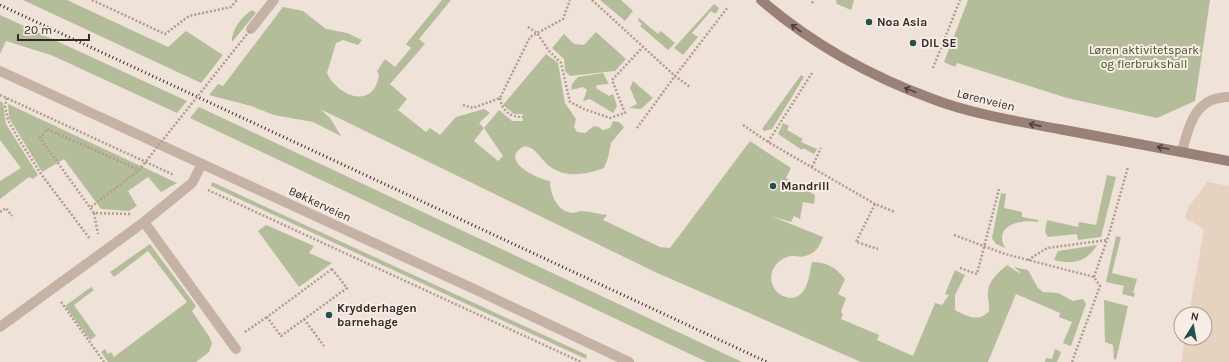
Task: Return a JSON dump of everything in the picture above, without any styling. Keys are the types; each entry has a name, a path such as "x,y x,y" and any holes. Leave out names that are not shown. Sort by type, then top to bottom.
{"street":[{"path":"251,29 274,0"},
{"name":"Lørenveien","path":"761,0 799,30 834,53 865,70 931,99 995,117 1229,161"},
{"name":"Bøkkerveien","path":"0,71 629,362"},
{"path":"1182,152 1192,120 1201,106 1213,98 1229,95"},
{"path":"0,327 144,222 192,183 202,164"},
{"path":"144,222 236,349"}],"path":[{"path":"92,0 165,34 189,16 231,7 237,0"},
{"path":"523,117 514,117 510,115 501,107 500,98 530,37 563,19 570,0"},
{"path":"592,0 675,76 690,87"},
{"path":"933,68 960,0"},
{"path":"637,128 728,7"},
{"path":"528,27 537,33 549,51 561,63 570,102 584,110 610,118 626,113 612,80 643,47"},
{"path":"91,207 139,170 251,29"},
{"path":"768,142 812,73"},
{"path":"0,95 581,362"},
{"path":"7,98 6,106 8,120 18,138 41,174 101,253"},
{"path":"463,105 473,108 500,98"},
{"path":"743,125 768,142 876,204 895,212"},
{"path":"101,253 94,212 40,138 47,129 139,170"},
{"path":"812,167 821,148"},
{"path":"1094,277 1107,240 1128,167"},
{"path":"960,268 977,274 999,189"},
{"path":"876,204 856,242 878,249"},
{"path":"0,212 6,208 12,216"},
{"path":"94,212 130,214"},
{"path":"954,235 985,247 1028,260 1094,277 1100,286 1072,362"},
{"path":"1028,260 1047,248 1107,240"},
{"path":"242,334 332,268 347,288 281,336 267,317"},
{"path":"51,289 104,362"},
{"path":"304,319 324,346"}],"green space":[{"path":"23,0 67,0 168,47 186,31 223,55 201,83"},
{"path":"442,0 451,0 419,39 425,44 390,84 407,99 398,110 426,132 430,128 440,135 456,117 484,109 490,113 479,123 484,128 499,110 512,121 523,121 523,114 514,114 503,105 546,54 558,63 565,103 576,119 574,127 577,132 585,133 594,126 603,130 610,128 613,121 619,122 624,127 611,143 604,168 588,173 572,174 557,171 550,167 531,148 525,146 517,151 515,157 522,168 536,177 550,181 554,200 560,207 568,212 575,213 584,211 607,215 603,220 660,247 670,248 750,141 791,168 786,178 815,195 814,204 803,202 800,219 794,216 791,222 771,216 823,237 819,246 809,255 803,257 790,256 784,258 776,265 771,275 771,280 773,286 779,294 790,298 801,294 807,285 812,262 826,264 838,271 845,279 838,294 846,298 841,312 843,314 841,319 879,335 877,340 913,356 935,303 942,305 949,295 945,294 955,270 965,275 955,295 955,310 977,318 985,315 989,311 988,294 990,283 1007,265 1019,273 1020,272 1014,267 1028,270 1038,288 1043,292 1058,293 1073,301 1083,299 1086,304 1071,346 1063,343 1072,322 1059,317 1060,313 1016,294 988,362 861,362 655,272 320,109 330,118 341,136 313,122 274,115 251,106 209,95 218,84 223,86 283,7 303,11 326,29 347,33 362,40 358,45 343,40 336,43 327,73 339,88 355,96 363,96 370,93 376,86 379,75 377,71 385,59 395,67 411,48 406,44","holes":["484,128 503,156 498,161 474,141"]},
{"path":"600,0 621,0 633,11 625,21"},
{"path":"836,0 854,0 851,10 837,4"},
{"name":"Løren aktivitetspark og flerbrukshall","path":"968,0 1210,0 1195,101 1157,118 1067,98 957,63 955,67 944,62"},
{"path":"714,4 719,8 716,14 711,11 692,33 698,37 683,55 674,48"},
{"path":"252,10 256,13 232,42 233,33 238,24"},
{"path":"0,15 187,101 177,113 51,55 6,41 0,54"},
{"path":"639,18 658,34 661,31 675,43 668,50 640,26 642,24 638,21"},
{"path":"596,32 626,59 615,71 570,76 565,71 564,59 552,48 564,34 574,44 584,45"},
{"path":"603,73 609,84 597,85 596,88 609,96 613,94 617,106 613,113 590,99 583,101 587,90 583,87 571,90 572,84 578,77"},
{"path":"801,75 804,77 772,129 764,131 762,129"},
{"path":"633,81 653,98 641,109 629,108 637,104 630,88"},
{"path":"0,101 3,103 6,124 38,175 33,179 29,177 0,199 0,181 21,168 0,140"},
{"path":"8,104 177,183 161,192 148,177 128,191 137,206 129,211 101,209 64,159 42,172 9,118"},
{"path":"199,107 742,362 707,362 190,118"},
{"path":"783,123 789,126 787,130 803,139 801,142 817,149 814,154 803,148 802,150 778,134"},
{"path":"1107,175 1116,177 1101,237 1078,240 1077,234 1048,237 1045,232 1047,220 1078,227 1079,222 1096,225"},
{"path":"212,182 587,355 586,359 211,186"},
{"path":"1001,193 1006,194 1004,208 1022,212 1022,217 1038,220 1038,222 1031,221 1016,223 1005,229 1002,240 1005,248 996,244 992,238"},
{"path":"266,225 314,246 309,253 332,263 299,287 258,231"},
{"path":"1116,236 1121,237 1112,273 1137,279 1133,293 1135,293 1134,297 1122,294 1124,286 1106,282"},
{"path":"150,244 196,306 192,311 212,343 209,352 196,362 108,362 101,352 105,349 108,354 111,352 114,357 187,302 148,251 114,277 110,272"},
{"path":"1097,245 1084,259 1073,262 1054,260 1058,251"},
{"path":"91,287 94,290 74,305 96,336 90,340 65,306"},
{"path":"1104,300 1128,306 1116,360 1114,359 1113,345 1105,342"},
{"path":"1055,349 1061,352 1057,362 1045,362 1046,358 1052,359"}],"shaded area":[{"path":"1207,182 1229,186 1229,362 1181,362 1184,346 1213,346 1213,306 1190,306 1204,229 1185,218 1188,208"}],"railway":[{"path":"0,5 767,362"}],"place":[{"name":"Noa Asia","path":"869,22"},
{"name":"DIL SE","path":"913,43"},
{"name":"Mandrill","path":"773,186"},
{"name":"Krydderhagen barnehage","path":"329,315"}]}
